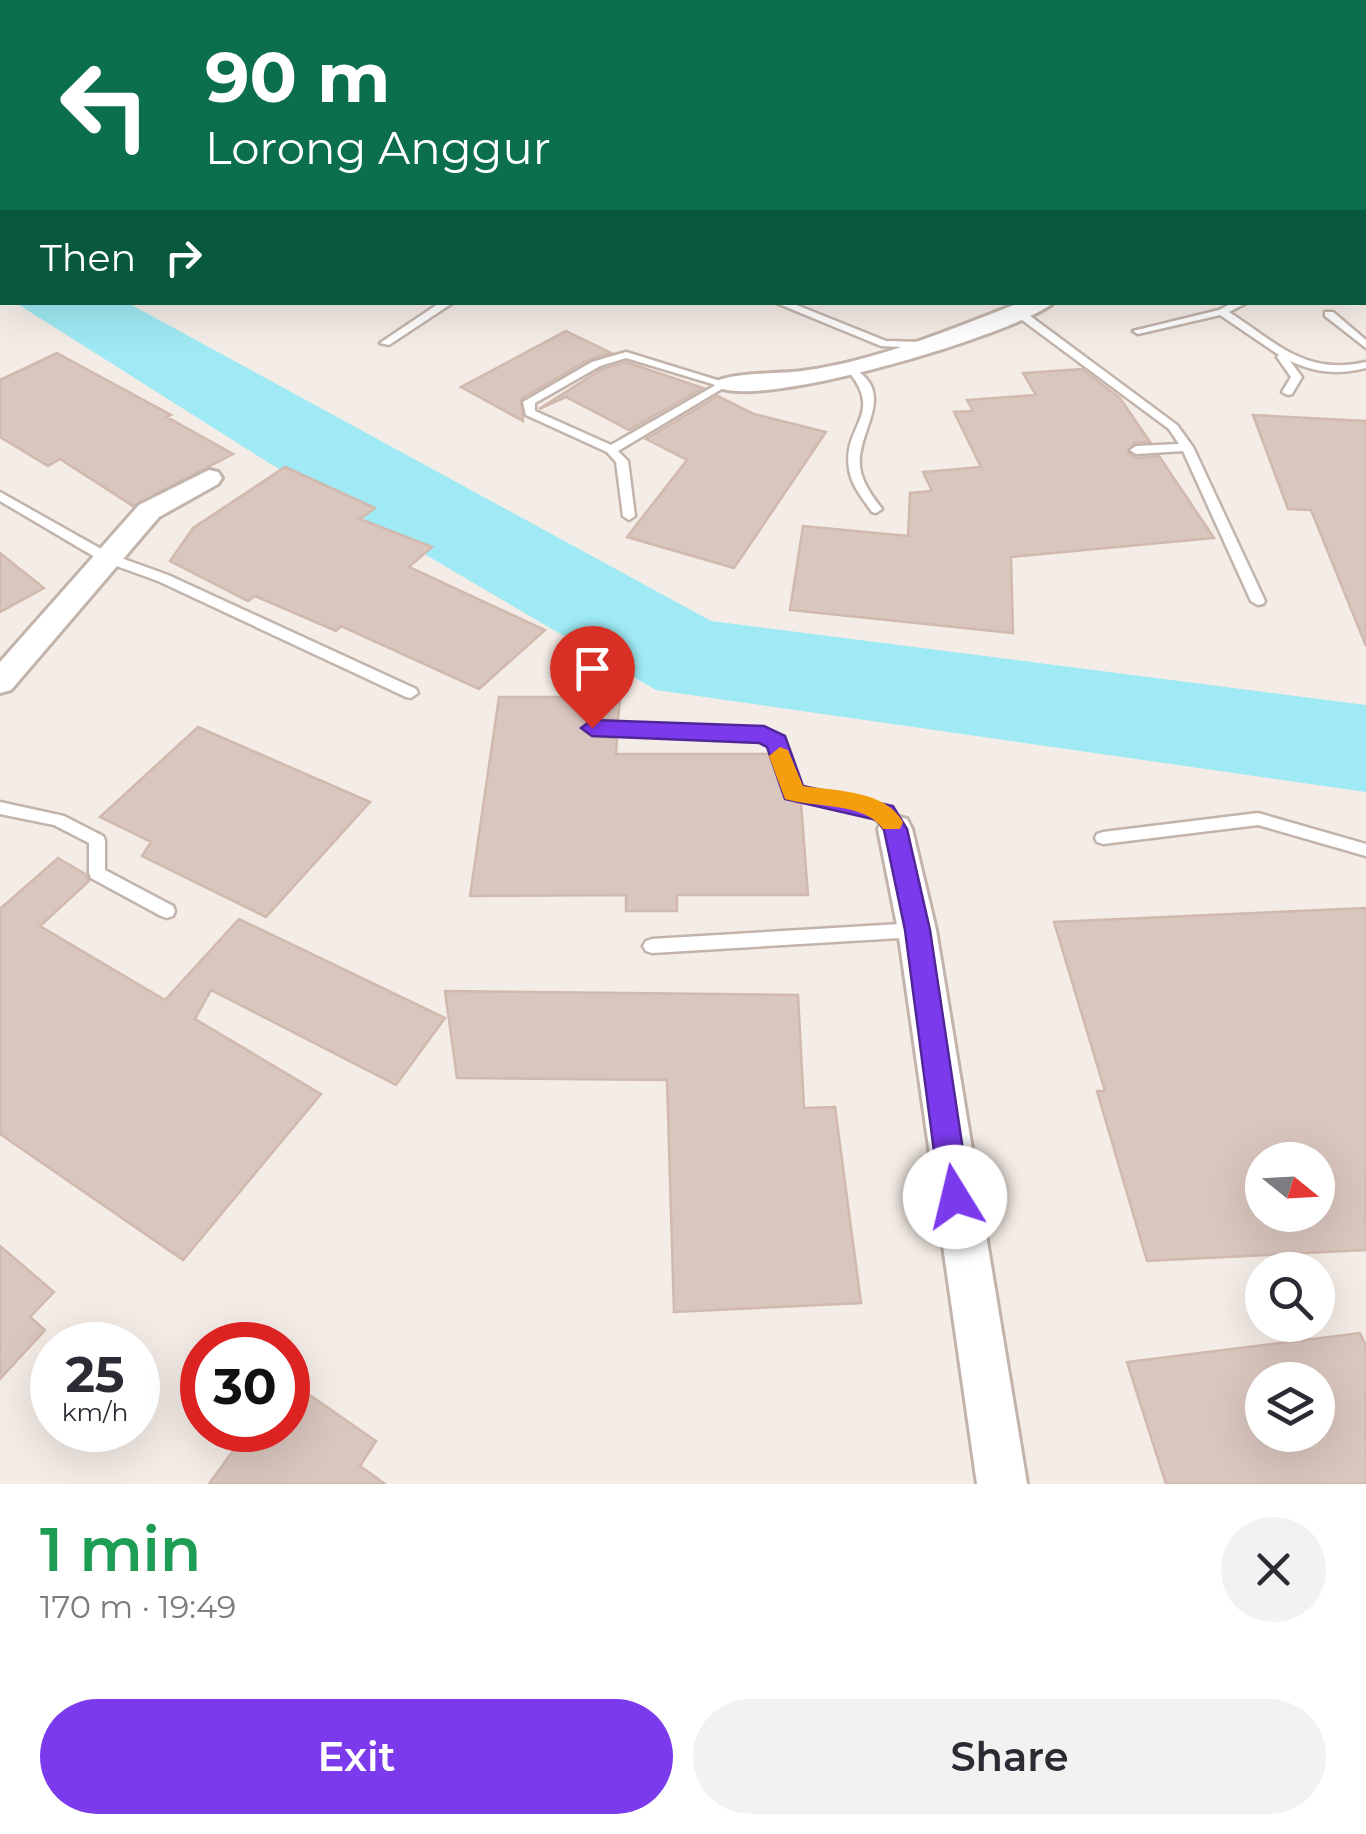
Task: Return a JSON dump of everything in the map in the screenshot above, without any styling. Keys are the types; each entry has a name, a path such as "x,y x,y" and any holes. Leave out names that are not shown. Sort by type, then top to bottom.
{"street":[{"path":"725,384 791,382 854,372 1036,305"},
{"path":"0,682 149,511 209,478"},
{"path":"895,829 918,930 1002,1484"}],"lane":[{"path":"385,343 444,305"},
{"path":"786,305 885,344 927,344"},
{"path":"1138,331 1222,312 1237,305"},
{"path":"1018,312 1153,409 1187,447 1258,600"},
{"path":"1222,312 1282,357 1297,377 1288,392"},
{"path":"1329,314 1366,345"},
{"path":"629,516 622,462 612,450 530,413 529,402 596,364 626,355 725,384"},
{"path":"1282,357 1330,370 1366,367"},
{"path":"854,372 868,384 872,395 856,439 854,470 876,508"},
{"path":"612,450 725,384"},
{"path":"1136,450 1187,447"},
{"path":"0,496 105,557 164,578 412,692"},
{"path":"592,728 764,734 776,742 794,793 864,805 885,813 895,829"},
{"path":"0,808 58,820 97,840 97,872 167,911"},
{"path":"1103,838 1258,819 1366,850"},
{"path":"652,946 918,930"}],"water":[{"path":"19,305 132,305 711,621 1366,705 1366,792 656,690 269,463"}],"building":[{"path":"566,331 611,353 590,359 521,399 523,421 461,387"},
{"path":"57,353 233,454 133,506 60,459 48,466 0,437 0,380"},
{"path":"626,362 703,388 629,430 566,397 539,409 602,369"},
{"path":"1082,369 1120,398 1150,442 1134,443 1128,453 1136,458 1159,456 1214,538 1011,557 1013,633 790,610 803,526 908,536 910,493 932,491 923,472 981,467 954,412 973,411 967,400 1036,395 1023,373"},
{"path":"718,396 754,414 826,432 734,568 627,537 687,460 646,439"},
{"path":"1253,415 1366,421 1366,646 1311,510 1288,509"},
{"path":"285,467 375,508 360,519 432,547 409,567 545,630 479,689 341,626 336,631 255,596 248,601 170,561 193,528"},
{"path":"0,553 44,588 0,612"},
{"path":"499,697 620,697 618,720 592,719 581,728 592,737 617,738 616,754 769,754 784,798 801,803 808,895 677,895 677,911 626,911 626,895 470,896"},
{"path":"198,727 370,802 266,917 142,856 151,842 100,817"},
{"path":"58,858 85,874 89,881 40,926 165,1000 239,919 445,1018 396,1085 211,990 195,1019 321,1094 183,1260 0,1134 0,909"},
{"path":"1366,908 1366,1250 1245,1252 1245,1256 1147,1261 1097,1091 1105,1091 1054,922"},
{"path":"445,991 798,995 804,1108 835,1107 861,1303 674,1312 667,1080 457,1078"},
{"path":"0,1246 54,1292 30,1317 36,1322 30,1322 30,1346 0,1379"},
{"path":"1360,1333 1366,1346 1366,1484 1166,1484 1127,1362 1288,1342 1335,1342 1335,1336"},
{"path":"310,1395 376,1441 360,1466 385,1484 209,1484 232,1452 310,1452"}],"slow traffic":[{"path":"780,756 794,793 864,805 885,813 891,822"}],"route":[{"path":"592,728 764,734 776,742 794,793 864,805 885,813 895,829 918,930 955,1197"}]}
